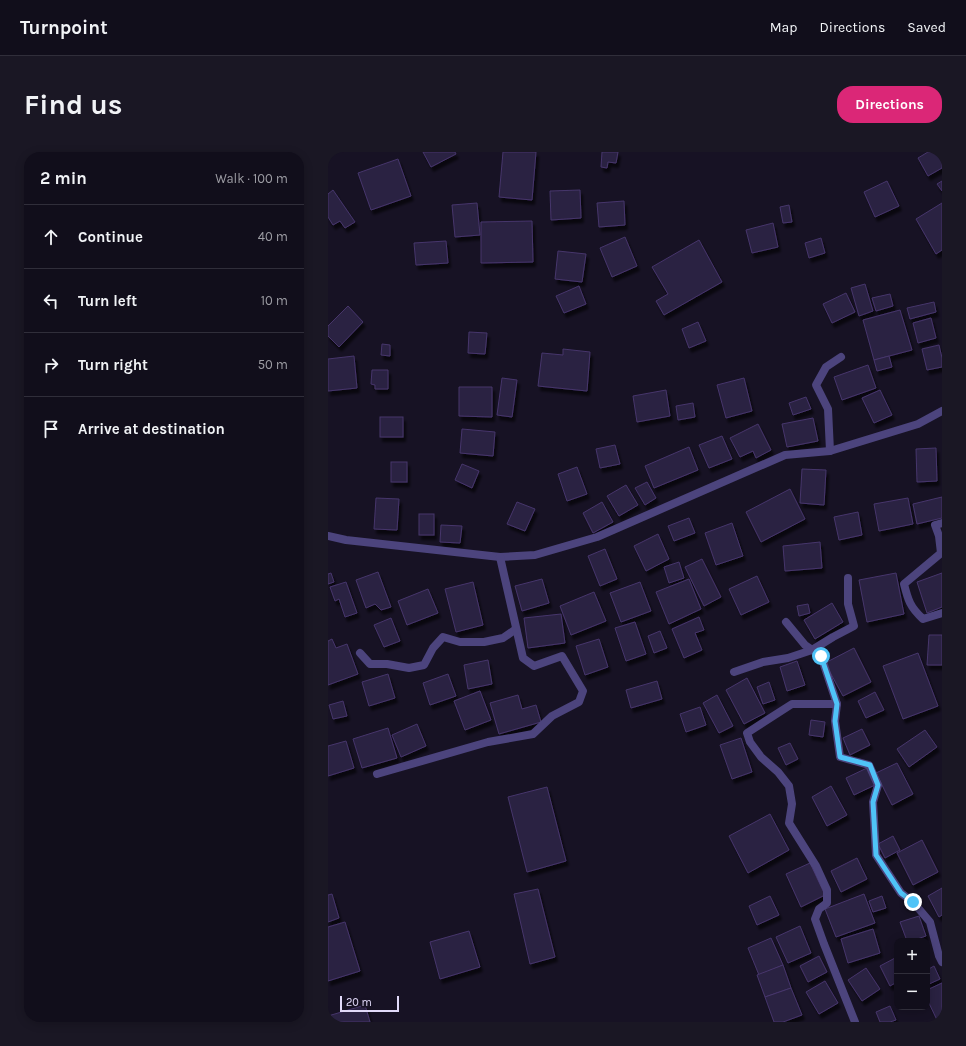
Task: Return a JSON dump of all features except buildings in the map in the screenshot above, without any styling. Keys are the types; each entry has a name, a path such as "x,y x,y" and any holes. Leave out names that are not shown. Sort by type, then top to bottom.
{"street":[{"path":"830,451 828,410 816,386 826,367 841,357"},
{"path":"328,536 346,540 500,557 535,555 597,537 785,455 830,451 918,424 942,411"},
{"path":"942,523 935,525 939,536 941,554 904,584 908,600 914,611 923,619 942,613"},
{"path":"377,774 488,742 533,734 552,716 579,702 583,691 562,656 534,666 523,658 500,557"},
{"path":"734,672 763,662 788,658 812,650 854,626 848,604 848,578"},
{"path":"786,622 805,645 821,656 837,704 835,721 840,757 870,765 878,785 873,802 876,855 901,893 913,902 930,922 938,956 942,962"},
{"path":"360,652 370,664 387,664 409,668 424,665 432,648 443,637 460,642 484,642 503,638 516,629"},
{"path":"837,704 792,704 747,733 750,742 761,757 778,772 789,786 792,804 789,822 816,866 827,890 827,903 819,908 815,918 855,1022"}],"route":[{"path":"821,656 837,704 835,721 840,757 870,765 878,785 873,802 876,855 901,893 913,902"}]}
